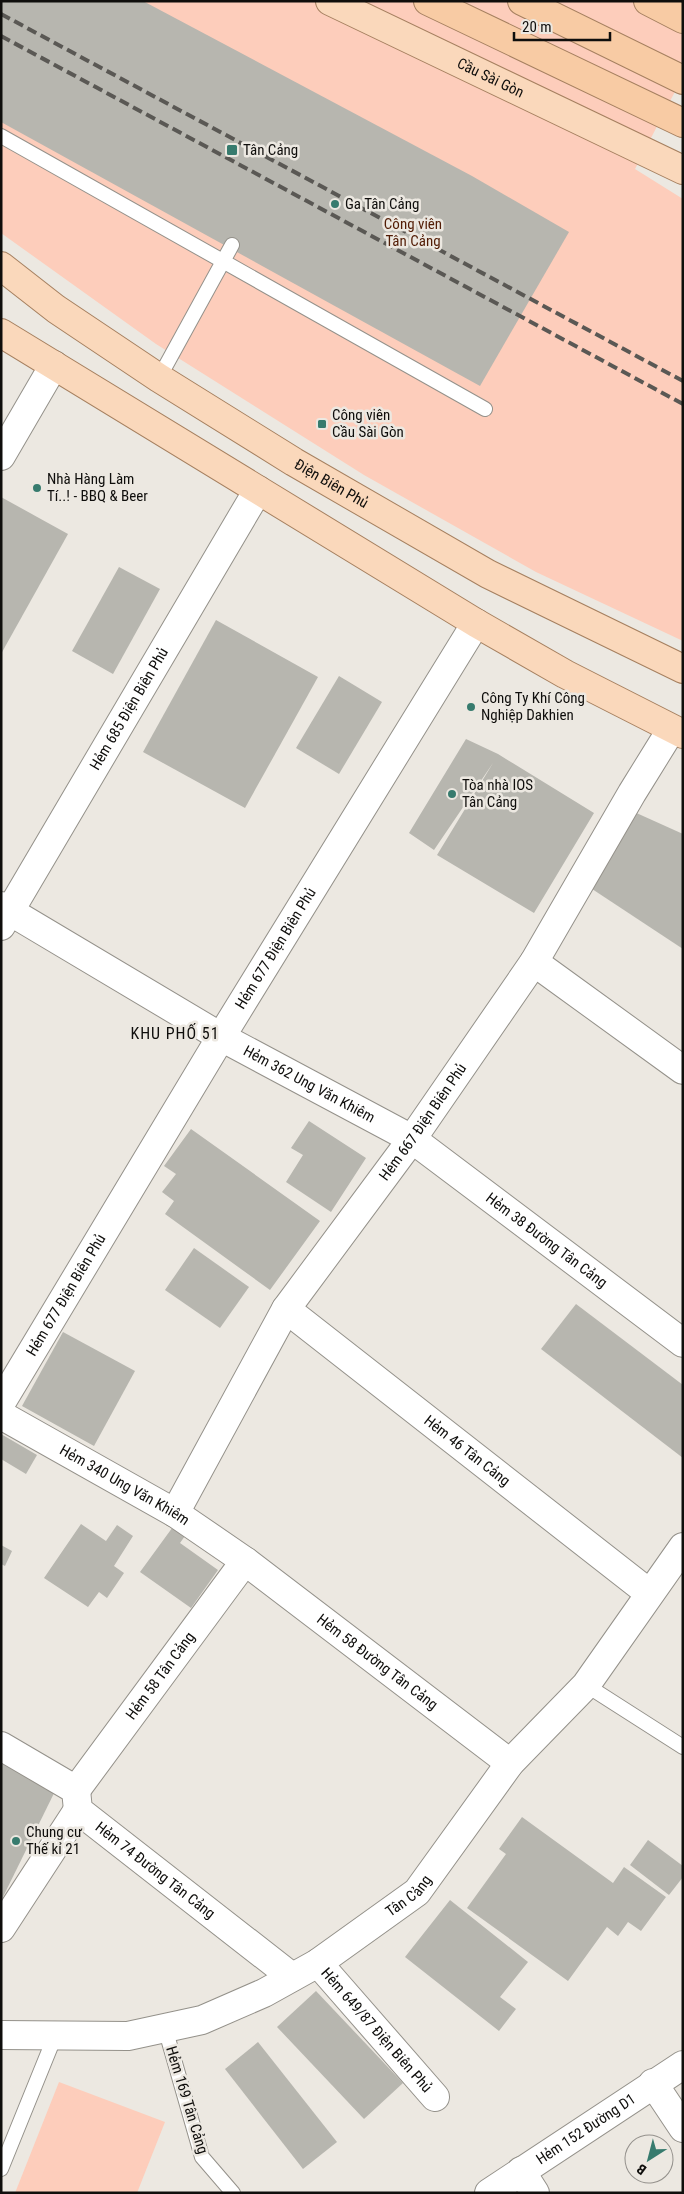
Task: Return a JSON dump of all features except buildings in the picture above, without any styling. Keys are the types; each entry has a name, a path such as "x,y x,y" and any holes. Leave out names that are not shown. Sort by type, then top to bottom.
{"highway":[{"path":"428,1 680,122"},
{"path":"522,1 683,80"},
{"path":"648,1 683,20"}],"main road":[{"name":"Cầu Sài Gòn","path":"330,1 683,170"},
{"name":"Điện Biên Phủ","path":"1,266 56,309 159,378 294,462 488,574 683,669"},
{"path":"1,333 476,623 565,674 677,732"}],"street":[{"path":"1,456 54,365"},
{"name":"Hẻm 685 Điện Biên Phủ","path":"4,915 258,490"},
{"name":"Hẻm 677 Điện Biên Phủ","path":"1,1403 220,1037 476,623"},
{"name":"Hẻm 667 Điện Biên Phủ","path":"175,1513 286,1309 412,1138 534,962 632,793 677,732"},
{"name":"Hẻm 362 Ung Văn Khiêm","path":"4,915 220,1037 412,1138"},
{"path":"534,962 683,1070"},
{"name":"Hẻm 38 Đường Tân Cảng","path":"412,1138 683,1343"},
{"name":"Hẻm 46 Tân Cảng","path":"286,1309 650,1593"},
{"name":"Hẻm 340 Ung Văn Khiêm","path":"1,1415 175,1513 245,1561"},
{"name":"Tân Cảng","path":"1,2035 128,2036 202,2020 318,1963 417,1892 510,1763 586,1685 683,1547"},
{"name":"Hẻm 58 Đường Tân Cảng","path":"245,1561 510,1763"},
{"name":"Hẻm 58 Tân Cảng","path":"77,1800 245,1561"},
{"name":"Hẻm 74 Đường Tân Cảng","path":"1,1746 77,1800 292,1977"},
{"path":"1,1928 77,1800"},
{"name":"Hẻm 649/87 Điện Biên Phủ","path":"318,1963 436,2097"},
{"name":"Hẻm 152 Đường D1","path":"489,2193 528,2182 653,2083 683,2065"},
{"path":"653,2083 683,2128"}],"lane":[{"path":"1,136 485,409"},
{"path":"159,378 232,245"},
{"path":"586,1685 683,1747"},
{"name":"Hẻm 169 Tân Cảng","path":"165,2028 202,2157 233,2193"},
{"path":"1,2169 55,2036"}],"green space":[{"name":"Công viên Tân Cảng","path":"1,1 683,1 683,76 635,169 683,199 683,641 536,572 364,475 156,344 1,233"},
{"path":"59,2082 165,2122 137,2193 15,2193"}],"railway":[{"path":"1,14 683,381"},
{"path":"1,36 683,404"}],"place":[{"name":"Tân Cảng","path":"232,150"},
{"name":"Ga Tân Cảng","path":"335,204"},
{"name":"Công viên Cầu Sài Gòn","path":"322,424"},
{"name":"Nhà Hàng Làm Tí..! - BBQ & Beer","path":"37,488"},
{"name":"Công Ty Khí Công Nghiệp Dakhien","path":"471,707"},
{"name":"Tòa nhà IOS Tân Cảng","path":"452,794"},
{"name":"Chung cư Thế kỉ 21","path":"16,1841"}],"district":[{"name":"KHU PHỐ 51","path":"175,1033"}]}
